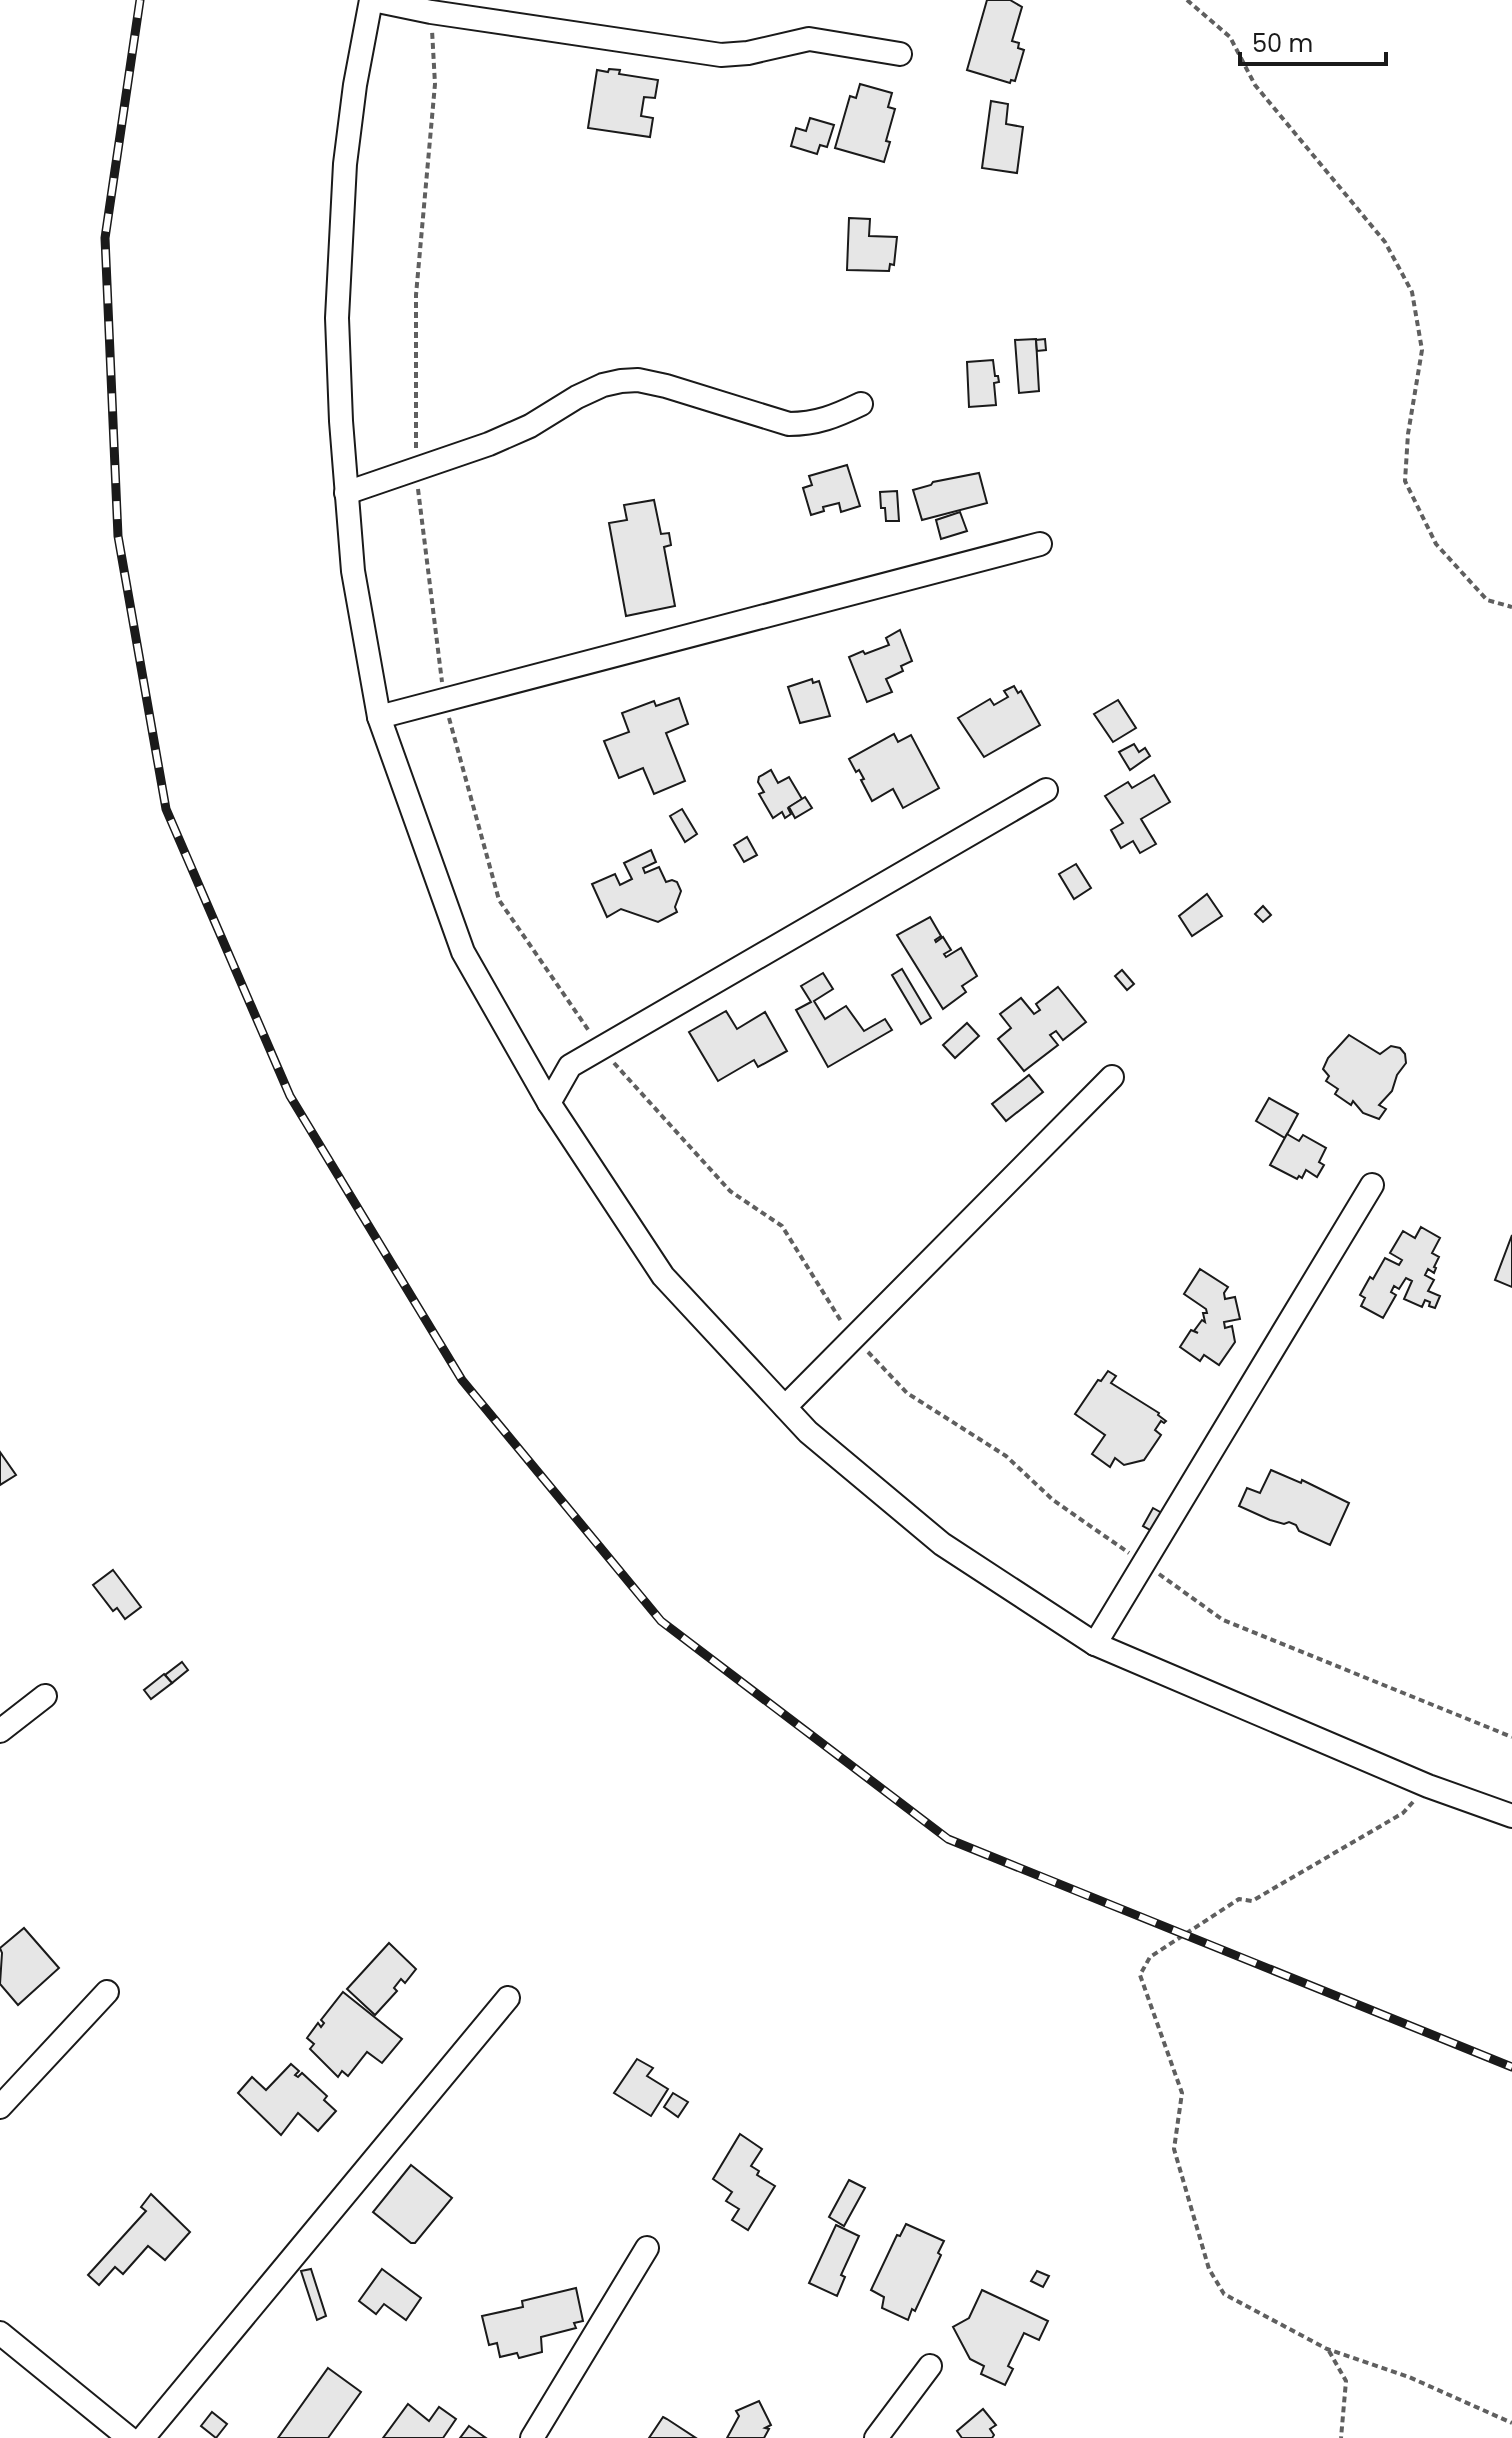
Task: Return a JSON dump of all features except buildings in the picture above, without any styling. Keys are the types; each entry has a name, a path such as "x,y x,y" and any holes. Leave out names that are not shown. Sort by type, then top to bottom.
{"street":[{"path":"900,54 809,39 748,53 721,55 431,12 372,0 355,85 344,180 337,318 353,571 379,717 463,952 549,1103 663,1276 808,1432 942,1544 1095,1644 1428,1786 1512,1816"},
{"path":"346,493 489,444 530,426 577,397 621,381 638,380 666,386 789,424 827,420 861,404"},
{"path":"379,717 1040,544"},
{"path":"549,1103 570,1066 1046,790"},
{"path":"526,1062 570,1066"},
{"path":"785,1407 1112,1077"},
{"path":"1095,1644 1372,1185"},
{"path":"0,1731 45,1696"},
{"path":"0,2107 107,1992"},
{"path":"143,2438 508,1998"},
{"path":"532,2438 647,2248"},
{"path":"0,2333 129,2438"},
{"path":"876,2438 930,2366"}],"path":[{"path":"1187,0 1230,37 1255,85 1385,242 1412,292 1422,350 1408,434 1405,481 1436,544 1487,600 1512,607"},
{"path":"431,12 435,84 416,295 416,468 444,700 499,900 601,1048 730,1191 782,1226 844,1326 907,1393 1006,1456 1053,1500 1223,1620 1512,1737"},
{"path":"1428,1786 1403,1813 1390,1821 1252,1901 1239,1899 1150,1957 1140,1975 1182,2093 1174,2149 1209,2269 1224,2294 1327,2349 1409,2377 1512,2423"},
{"path":"1327,2349 1346,2381 1341,2438"}],"railway":[{"path":"140,0 105,238 118,536 166,809 290,1096 462,1380 661,1621 948,1839 1512,2067"}]}
